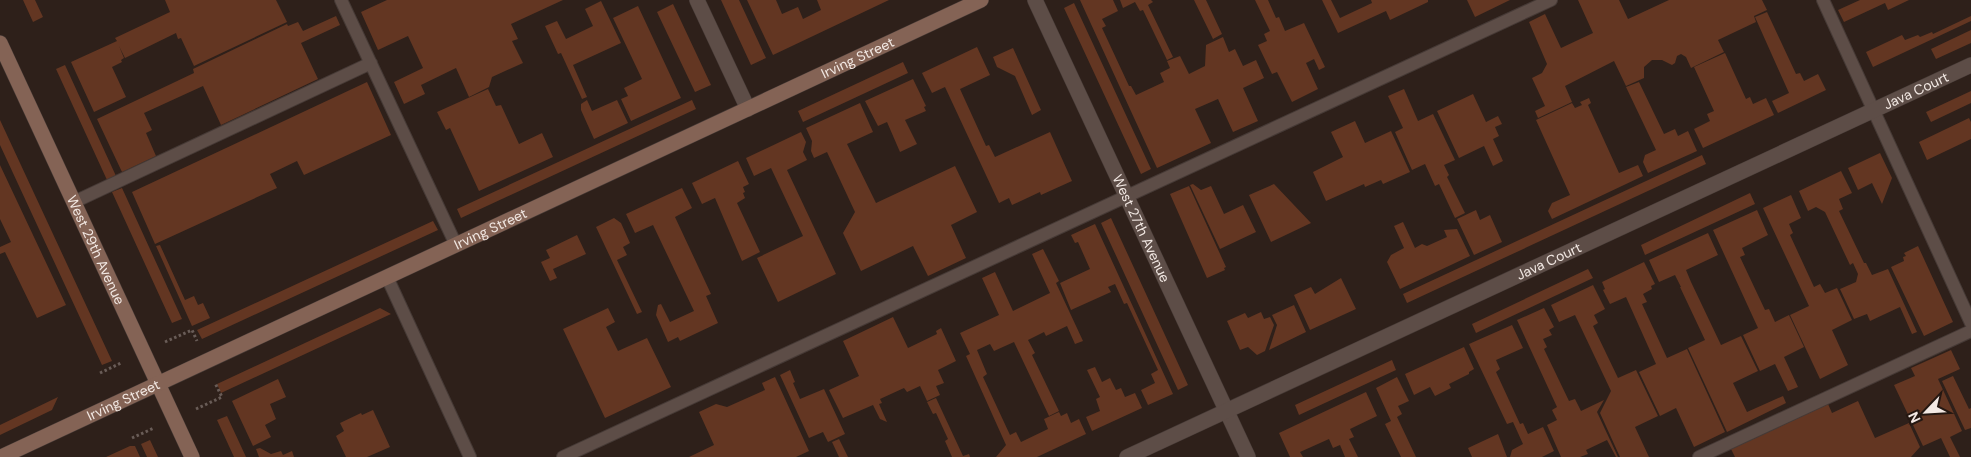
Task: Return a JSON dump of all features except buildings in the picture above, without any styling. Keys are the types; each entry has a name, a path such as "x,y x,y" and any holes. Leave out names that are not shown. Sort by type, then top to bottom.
{"street":[{"path":"697,0 748,109"},
{"name":"Irving Street","path":"1,457 981,0"},
{"name":"West 27th Avenue","path":"1035,0 1248,457"},
{"name":"West 29th Avenue","path":"0,43 192,457"},
{"name":"Java Court","path":"1127,457 1971,65"}],"lane":[{"path":"342,0 456,245"},
{"path":"563,457 1550,0"},
{"path":"1823,0 1971,323"},
{"path":"74,202 371,63"},
{"path":"387,277 470,457"},
{"path":"1698,457 1971,331"}],"shaded area":[{"path":"23,0 35,0 43,17 33,22"},
{"path":"165,0 276,0 287,22 194,66 181,38 178,39 176,33 125,58 119,46 124,58 121,60 122,62 112,67 126,97 94,112 71,62 117,41 115,38 170,12"},
{"path":"387,0 563,0 511,24 518,39 512,41 523,63 492,77 489,87 469,97 456,68 421,85 425,94 404,104 394,82 423,68 408,36 378,50 361,12"},
{"path":"721,0 739,0 766,58 751,65"},
{"path":"747,0 776,0 782,14 798,7 803,19 821,10 817,0 889,0 773,55"},
{"path":"1080,0 1113,0 1118,11 1102,19 1106,26 1102,28 1129,86 1131,86 1136,95 1164,82 1160,73 1170,68 1167,61 1180,56 1189,74 1205,66 1206,45 1223,37 1229,52 1235,49 1243,66 1256,60 1264,78 1243,88 1258,121 1233,132 1218,99 1195,109 1211,143 1157,168"},
{"path":"1120,0 1151,0 1153,2 1148,5 1173,57 1167,60 1143,10 1140,11 1135,2 1123,8"},
{"path":"1194,0 1206,0 1222,34 1213,39"},
{"path":"1255,0 1268,0 1276,18 1279,17 1285,31 1304,23 1325,67 1319,70 1314,59 1306,63 1318,89 1292,102 1277,72 1272,74 1258,45 1267,41 1264,34 1270,31"},
{"path":"1322,0 1331,0 1340,18 1372,3 1371,0 1428,0 1428,2 1390,20 1386,11 1338,33"},
{"path":"1467,0 1510,0 1475,17"},
{"path":"1578,0 1619,0 1628,19 1669,0 1762,0 1767,10 1754,16 1756,22 1718,40 1724,52 1691,68 1686,57 1681,54 1677,56 1675,63 1672,65 1662,60 1652,60 1644,67 1644,78 1626,86 1614,61 1565,86 1572,102 1538,118 1535,111 1545,106 1532,78 1542,73 1547,64 1529,22 1545,14 1561,48 1593,33"},
{"path":"1860,0 1909,0 1888,10 1885,3 1844,22 1838,10"},
{"path":"601,1 621,43 573,65 587,97 582,99 561,53 558,54 545,26 557,21 566,39 593,26 585,9"},
{"path":"1074,3 1151,169 1141,174 1064,8"},
{"path":"673,4 711,85 695,92 657,12"},
{"path":"638,6 681,98 631,121 621,99 628,96 624,88 642,79 613,18"},
{"path":"1767,12 1796,74 1800,73 1804,81 1818,74 1826,90 1778,113 1772,101 1789,93 1755,17"},
{"path":"336,16 340,25 301,43 318,79 221,125 203,86 144,113 152,130 146,133 156,156 122,172 97,119 194,73 193,69 287,24 288,26 298,22 303,31"},
{"path":"1971,16 1971,21 1873,67 1866,52 1902,35 1905,40 1932,32 1933,34"},
{"path":"1971,30 1971,43 1936,59 1931,49"},
{"path":"977,47 990,75 960,89 986,146 989,145 995,157 1050,132 1072,181 1041,195 1040,192 1012,205 1009,198 999,203 945,87 932,93 922,73"},
{"path":"1013,48 1041,110 1032,115 1015,76 997,67 993,57"},
{"path":"1725,53 1746,99 1750,97 1753,104 1766,98 1774,115 1703,148 1694,129 1710,121 1707,114 1714,111 1694,67"},
{"path":"903,62 908,73 803,122 798,111"},
{"path":"65,65 116,176 107,180 56,69"},
{"path":"913,79 926,106 924,107 926,111 905,120 917,144 900,152 887,122 878,126 865,101"},
{"path":"367,82 391,135 304,175 297,161 270,174 277,188 155,244 132,192"},
{"path":"1639,82 1664,134 1675,129 1678,136 1688,131 1697,151 1648,173 1643,162 1645,155 1656,150 1626,87"},
{"path":"488,89 496,106 501,105 519,144 542,133 553,157 479,191 450,128 446,130 437,112"},
{"path":"1404,89 1418,121 1433,114 1455,160 1444,165 1449,175 1447,177 1465,213 1455,218 1439,184 1435,186 1425,164 1412,170 1395,132 1403,128 1388,96"},
{"path":"1971,91 1971,103 1931,122 1926,112"},
{"path":"1473,94 1486,122 1498,116 1502,124 1495,127 1499,136 1493,139 1503,161 1493,166 1484,146 1459,158 1437,111"},
{"path":"1589,98 1591,103 1588,105 1619,173 1638,165 1643,176 1552,219 1548,211 1552,203 1570,195 1536,120 1572,103 1575,108 1582,105 1580,102"},
{"path":"587,100 592,111 617,100 628,123 594,139 581,110 581,104"},
{"path":"692,100 696,109 461,218 457,209"},
{"path":"860,103 873,132 847,144 876,203 955,166 977,212 951,225 966,258 928,276 913,246 861,271 843,233 855,212 827,152 814,158 811,151 812,141 806,128"},
{"path":"1969,118 1971,122 1971,139 1927,160 1919,142"},
{"path":"0,120 112,361 102,365 0,145"},
{"path":"1355,121 1365,143 1391,131 1410,172 1383,184 1381,180 1365,187 1364,184 1326,201 1313,172 1343,157 1331,132"},
{"path":"801,132 806,142 803,152 807,160 787,170 836,274 778,302 757,258 803,236 771,168 754,176 746,158"},
{"path":"1880,153 1892,178 1882,204 1872,183 1858,190 1848,168"},
{"path":"1702,155 1706,164 1407,303 1403,294"},
{"path":"738,161 749,184 743,187 745,198 737,203 760,252 742,261 715,198 702,204 692,183"},
{"path":"0,165 66,305 37,318 5,252 0,254 0,247 11,242 0,219"},
{"path":"1841,171 1852,193 1839,199 1843,209 1839,211 1864,263 1866,263 1872,275 1888,269 1917,332 1912,334 1900,307 1870,321 1867,314 1854,319 1840,289 1856,282 1858,274 1853,263 1850,265 1825,212 1816,207 1808,211 1799,191"},
{"path":"1193,184 1201,190 1211,186 1224,214 1243,205 1256,232 1220,249 1190,185"},
{"path":"1274,184 1311,223 1271,242 1249,195"},
{"path":"1189,186 1226,267 1224,268 1225,270 1207,278 1170,194"},
{"path":"122,188 182,319 172,323 112,192"},
{"path":"682,188 692,208 675,217 711,294 706,296 718,323 680,341 678,337 668,342 656,315 658,305 661,304 670,322 694,311 653,225 635,233 626,214"},
{"path":"1750,193 1755,204 1645,255 1641,245"},
{"path":"1791,195 1801,218 1789,224 1793,233 1790,235 1814,287 1820,284 1825,293 1837,288 1852,320 1832,330 1848,365 1820,379 1790,315 1809,306 1763,208"},
{"path":"1476,210 1480,220 1490,215 1502,242 1474,255 1457,219"},
{"path":"1757,210 1768,235 1742,248 1745,255 1740,257 1765,310 1769,309 1775,322 1789,315 1804,347 1784,357 1798,387 1788,391 1775,364 1760,371 1743,335 1758,328 1713,230"},
{"path":"614,218 621,223 630,243 623,247 627,255 617,260 642,312 637,314 596,227"},
{"path":"1111,218 1188,385 1178,390 1101,223"},
{"path":"433,221 438,230 202,339 197,330"},
{"path":"1403,222 1415,248 1422,244 1427,246 1447,237 1444,230 1457,229 1470,256 1400,289 1387,262 1391,255 1404,248 1394,226"},
{"path":"1095,224 1173,394 1148,405 1141,390 1155,383 1151,374 1158,370 1127,303 1124,304 1115,284 1108,287 1111,292 1071,310 1060,283 1090,269 1078,242 1075,243 1071,235"},
{"path":"1708,233 1718,255 1686,270 1691,282 1681,287 1675,275 1659,282 1649,260"},
{"path":"577,235 586,254 553,269 557,278 550,281 541,262 550,258 546,250"},
{"path":"160,245 185,300 194,296 198,305 203,303 210,318 192,326 156,246"},
{"path":"1918,246 1953,322 1924,336 1891,267 1904,261 1903,257 1906,256 1904,253"},
{"path":"1043,249 1059,281 1056,283 1083,341 1075,344 1067,326 1046,336 1044,332 1028,340 1035,353 1032,355 1059,411 1049,416 1014,342 994,351 990,344 977,350 987,374 983,377 1010,435 1016,432 1021,442 1048,429 1044,419 1059,412 1061,416 1067,413 1071,423 1079,419 1086,434 1037,457 996,457 1006,445 966,356 970,354 960,333 999,315 982,278 995,272 1013,311 1050,293 1032,254"},
{"path":"1644,262 1655,284 1651,286 1652,289 1643,294 1647,302 1642,304 1667,358 1687,349 1725,432 1694,447 1676,408 1660,416 1639,372 1656,364 1626,297 1610,304 1603,290 1605,289 1602,282"},
{"path":"1588,269 1593,278 1476,333 1472,324"},
{"path":"1341,278 1356,309 1310,330 1294,295 1311,287 1315,294"},
{"path":"1691,282 1721,345 1741,336 1758,371 1733,383 1747,412 1783,396 1786,403 1727,432 1688,348 1705,340 1680,287"},
{"path":"1593,285 1605,309 1594,315 1598,323 1593,326 1618,378 1636,370 1658,416 1635,427 1649,457 1620,457 1600,413 1611,391 1575,315 1559,322 1551,305"},
{"path":"1294,305 1306,332 1269,350 1277,325 1272,315"},
{"path":"380,308 391,314 221,393 217,384"},
{"path":"608,308 615,322 606,327 618,351 647,338 671,387 605,418 563,329"},
{"path":"1544,308 1554,327 1549,330 1552,335 1543,339 1547,347 1544,349 1569,401 1575,399 1581,411 1604,400 1597,412 1618,457 1616,457 1607,440 1586,450 1588,454 1580,457 1561,457 1547,425 1557,420 1552,410 1557,407 1517,320"},
{"path":"1261,312 1264,319 1270,317 1274,325 1265,351 1257,355 1248,347 1240,350 1227,321 1245,313 1248,318"},
{"path":"893,317 908,348 937,334 936,331 941,328 956,361 938,370 944,383 936,386 940,395 927,401 920,386 907,392 904,388 880,399 882,403 879,404 887,422 880,419 873,405 843,418 829,390 859,376 843,341"},
{"path":"1512,325 1523,348 1496,360 1500,369 1496,372 1520,424 1523,423 1528,434 1543,427 1554,451 1542,457 1510,457 1512,450 1523,444 1513,422 1507,424 1469,344"},
{"path":"1464,347 1474,369 1469,374 1449,384 1451,388 1435,396 1430,387 1414,395 1405,374"},
{"path":"1951,350 1960,369 1938,379 1962,431 1950,437 1960,457 1950,457 1941,438 1923,446 1894,385 1915,376 1911,368"},
{"path":"1392,360 1396,370 1299,415 1295,405"},
{"path":"1095,367 1102,382 1110,378 1116,390 1121,388 1125,397 1135,393 1142,408 1092,431 1086,417 1100,411 1096,399 1100,397 1087,370"},
{"path":"790,370 800,399 824,389 845,434 828,442 823,432 809,438 780,375"},
{"path":"1953,376 1969,409 1971,408 1971,428 1965,430 1942,381"},
{"path":"775,377 809,451 796,457 689,457 714,445 699,412 716,404 727,407 765,390 762,383"},
{"path":"1397,377 1409,401 1398,406 1402,414 1397,417 1416,457 1401,457 1385,424 1391,421 1376,388"},
{"path":"278,379 286,397 270,404 276,419 265,425 271,437 253,446 232,401"},
{"path":"1366,392 1377,416 1350,429 1354,437 1349,439 1358,457 1345,457 1340,445 1333,448 1329,439 1300,452 1303,457 1290,457 1279,433"},
{"path":"58,397 52,410 0,435 0,425"},
{"path":"936,398 963,456 969,454 970,457 952,457 945,441 948,439 936,413 933,414 927,402"},
{"path":"1858,401 1875,438 1909,423 1920,447 1911,457 1735,457 1731,449 1828,404 1832,413"},
{"path":"373,410 390,447 367,457 346,457 336,436 344,431 340,423 361,413 362,415"},
{"path":"227,416 246,457 234,457 217,420"},
{"path":"1498,434 1507,457 1472,457 1468,448"},
{"path":"839,439 848,457 839,457 832,442"},
{"path":"150,440 158,457 147,457 141,444"},
{"path":"130,446 135,446 140,457 106,457"},
{"path":"260,448 271,454 281,451 283,455 292,451 294,457 259,457 256,449"}]}
